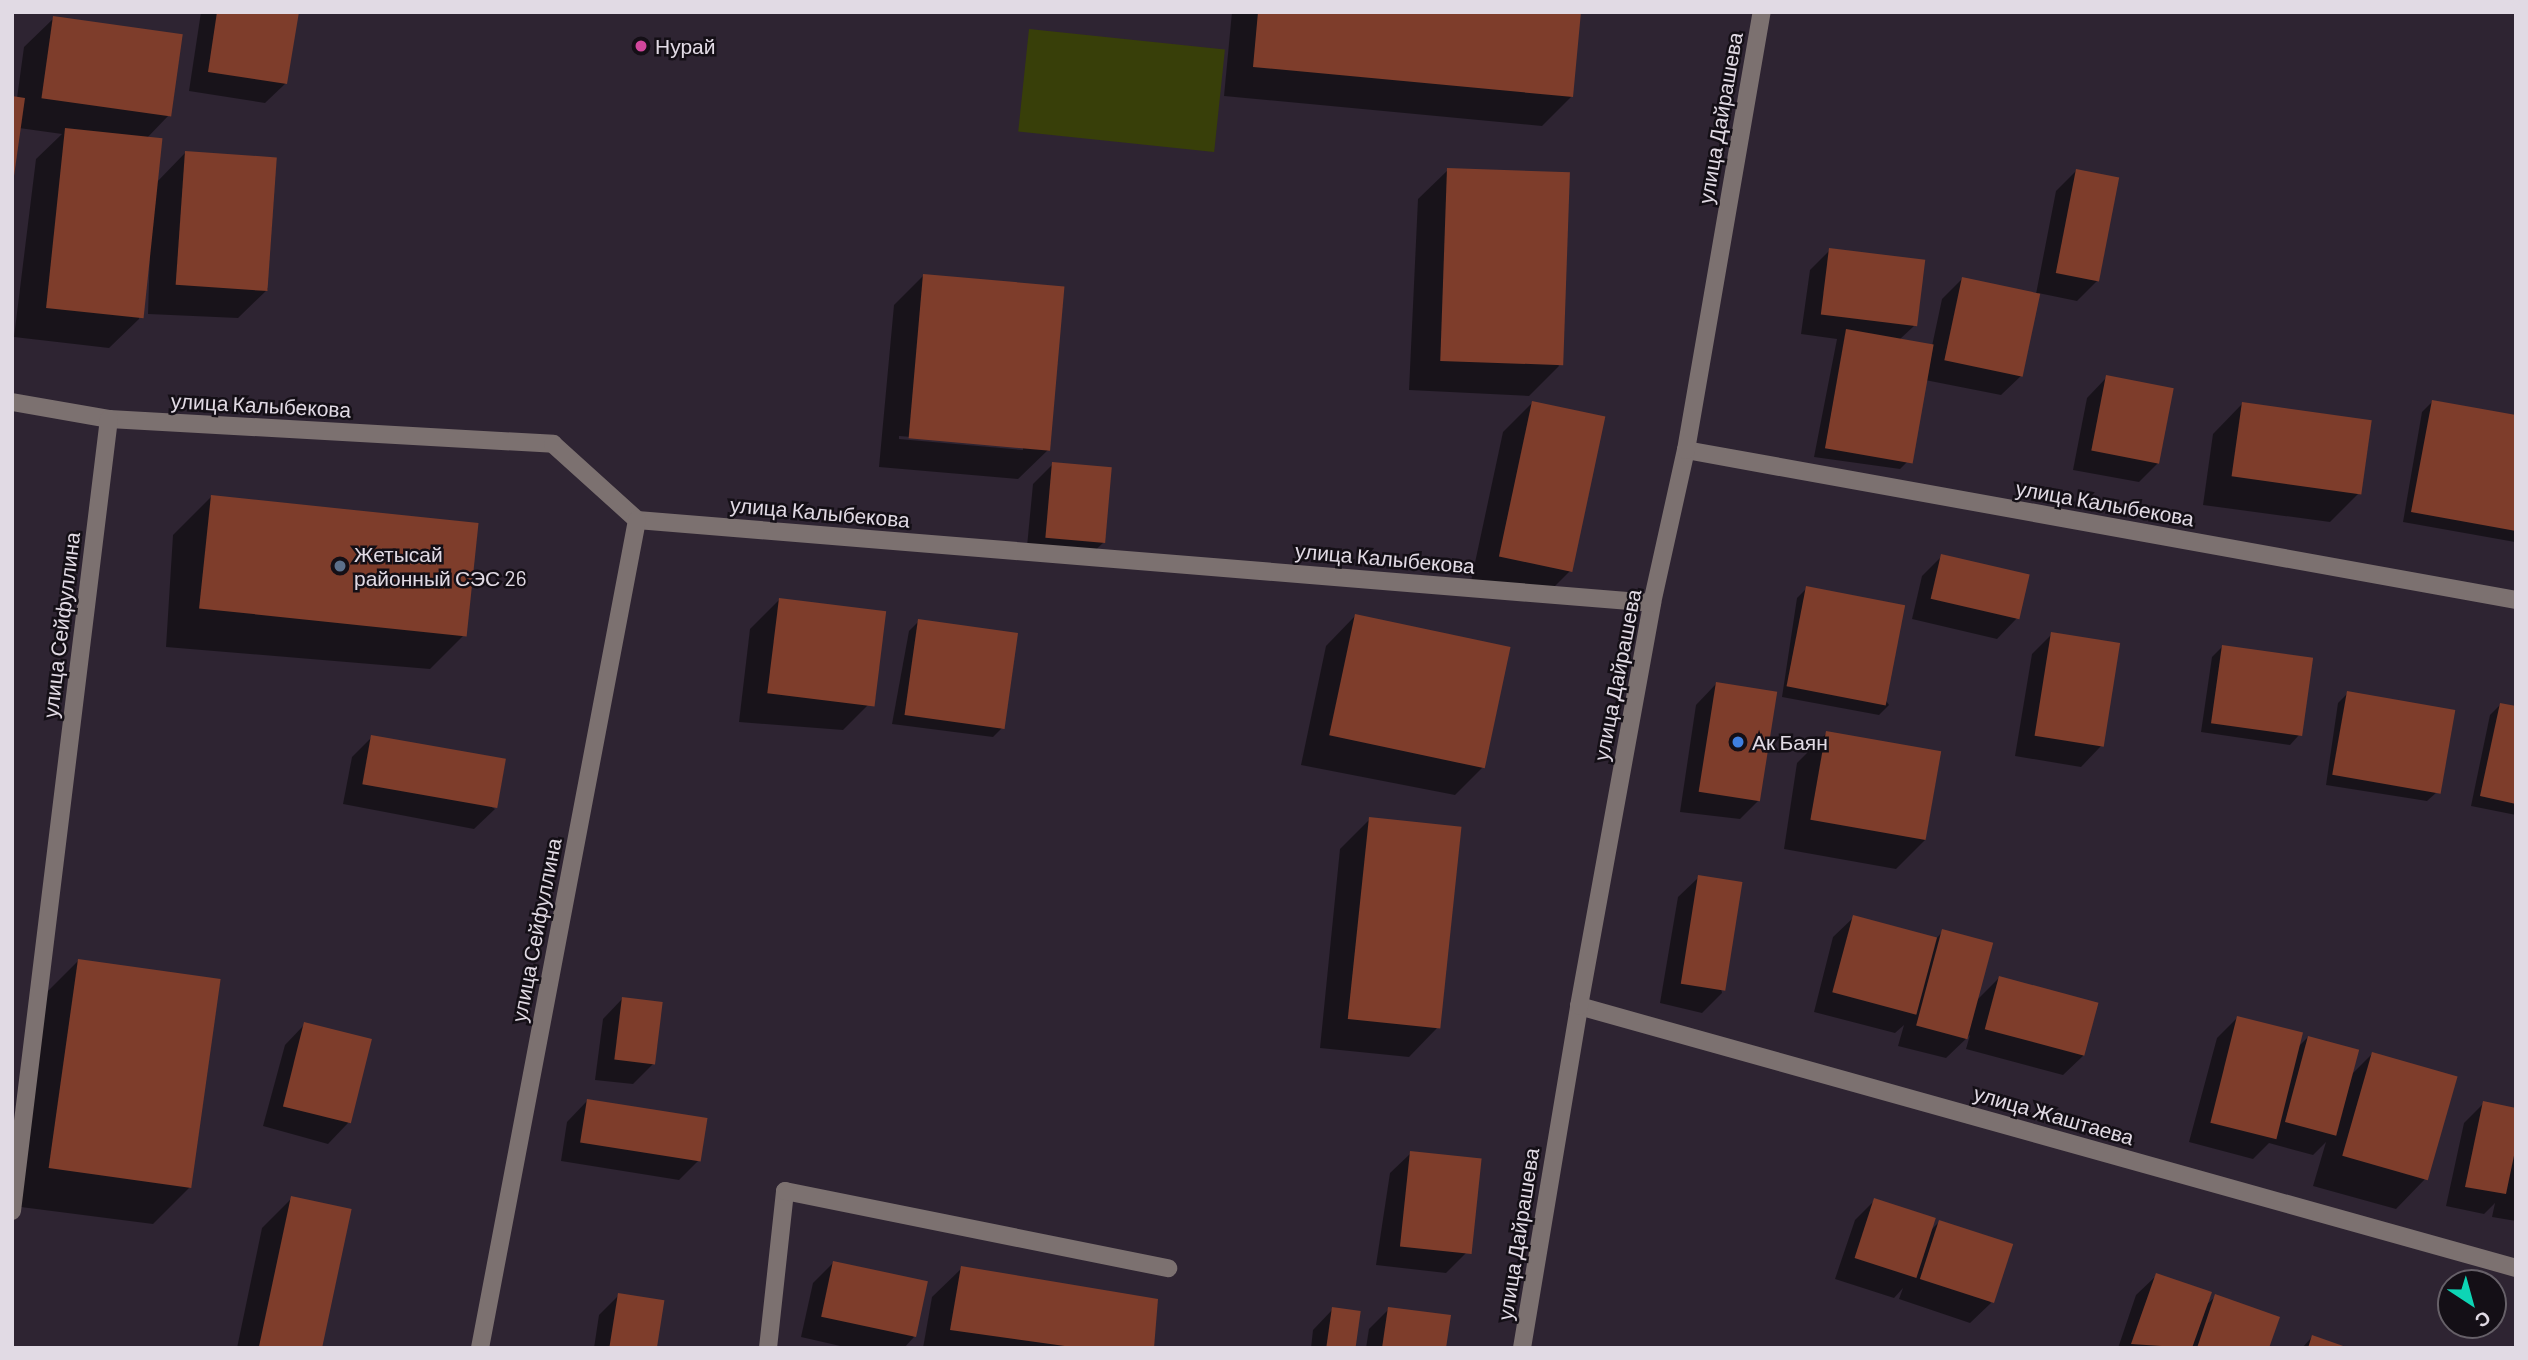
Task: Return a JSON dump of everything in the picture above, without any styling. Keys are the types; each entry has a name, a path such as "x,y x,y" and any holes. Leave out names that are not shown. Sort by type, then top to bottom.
{"street":[{"name":"улица Дайрашева","path":"1522,1348 1579,1006 1653,603 1686,450 1762,12"},
{"name":"улица Калыбекова","path":"12,402 109,419 553,444 637,520 1653,603"},
{"name":"улица Сейфуллина","path":"12,1211 109,419"},
{"name":"улица Калыбекова","path":"1686,450 2516,600"},
{"name":"улица Сейфуллина","path":"480,1348 637,520"},
{"name":"улица Жаштаева","path":"1579,1006 2516,1268"},
{"path":"768,1348 786,1191 1168,1268"}],"green space":[{"path":"1029,29 1225,50 1214,152 1018,131"}],"building":[{"path":"217,12 299,12 287,84 208,72"},
{"path":"1258,12 1581,12 1573,97 1253,67"},
{"path":"53,16 183,34 171,116 41,98"},
{"path":"12,96 25,98 14,176 12,176"},
{"path":"65,128 162,138 144,318 46,308"},
{"path":"185,151 277,157 267,291 176,285"},
{"path":"1447,168 1570,172 1563,365 1440,361"},
{"path":"2076,169 2119,177 2099,281 2056,273"},
{"path":"1829,248 1925,260 1917,326 1821,315"},
{"path":"923,274 1064,286 1050,451 909,438"},
{"path":"1962,277 2040,294 2023,377 1944,360"},
{"path":"1846,329 1934,344 1913,464 1825,448"},
{"path":"2106,375 2174,388 2159,464 2091,451"},
{"path":"2432,400 2516,415 2516,531 2411,512"},
{"path":"1532,401 1605,417 1572,572 1499,557"},
{"path":"2242,402 2372,420 2361,495 2232,476"},
{"path":"1052,462 1112,467 1105,543 1045,538"},
{"name":"Жетысай районный СЭС 26","path":"211,495 479,523 467,636 199,608"},
{"path":"1941,554 2030,574 2019,619 1931,599"},
{"path":"1806,586 1905,605 1886,705 1787,686"},
{"path":"779,598 886,611 874,706 767,693"},
{"path":"1355,614 1511,647 1485,768 1329,735"},
{"path":"918,619 1018,633 1005,729 905,715"},
{"path":"2051,632 2120,643 2104,747 2035,736"},
{"path":"2222,645 2313,658 2302,736 2211,723"},
{"name":"Ак Баян","path":"1716,682 1777,692 1760,801 1699,792"},
{"path":"2347,691 2455,710 2441,794 2332,775"},
{"path":"2500,703 2516,706 2516,804 2480,796"},
{"path":"1826,731 1941,751 1926,840 1810,820"},
{"path":"371,735 506,759 497,808 362,784"},
{"path":"1369,817 1461,827 1440,1029 1348,1019"},
{"path":"1698,875 1742,882 1725,991 1681,984"},
{"path":"1853,915 1937,938 1916,1015 1832,992"},
{"path":"1942,929 1993,943 1967,1039 1916,1026"},
{"path":"78,959 221,979 191,1188 49,1168"},
{"path":"1999,976 2098,1003 2084,1056 1985,1029"},
{"path":"622,997 663,1002 655,1065 614,1060"},
{"path":"2237,1016 2303,1032 2276,1139 2210,1123"},
{"path":"304,1022 372,1039 351,1123 283,1106"},
{"path":"2308,1036 2359,1050 2336,1136 2285,1122"},
{"path":"2372,1052 2458,1077 2428,1180 2342,1156"},
{"path":"587,1099 707,1118 701,1162 580,1142"},
{"path":"2483,1101 2516,1108 2516,1146 2506,1194 2465,1187"},
{"path":"1410,1151 1482,1159 1472,1254 1400,1246"},
{"path":"291,1196 352,1209 322,1348 259,1348"},
{"path":"1874,1198 1936,1218 1916,1278 1855,1258"},
{"path":"1939,1220 2013,1244 1994,1303 1920,1279"},
{"path":"833,1261 928,1281 916,1337 821,1317"},
{"path":"961,1266 1158,1299 1154,1348 1079,1348 950,1330"},
{"path":"2156,1273 2212,1292 2192,1348 2131,1344"},
{"path":"618,1293 664,1300 657,1348 609,1348"},
{"path":"2215,1294 2280,1317 2269,1348 2197,1348"},
{"path":"1332,1307 1361,1311 1356,1348 1326,1348"},
{"path":"1388,1307 1451,1315 1446,1348 1382,1348"},
{"path":"2312,1335 2346,1347 2346,1348 2308,1348"}],"place":[{"name":"Нурай","path":"641,46"},
{"name":"Жетысай районный СЭС 26","path":"340,566"},
{"name":"Ак Баян","path":"1738,742"}]}
